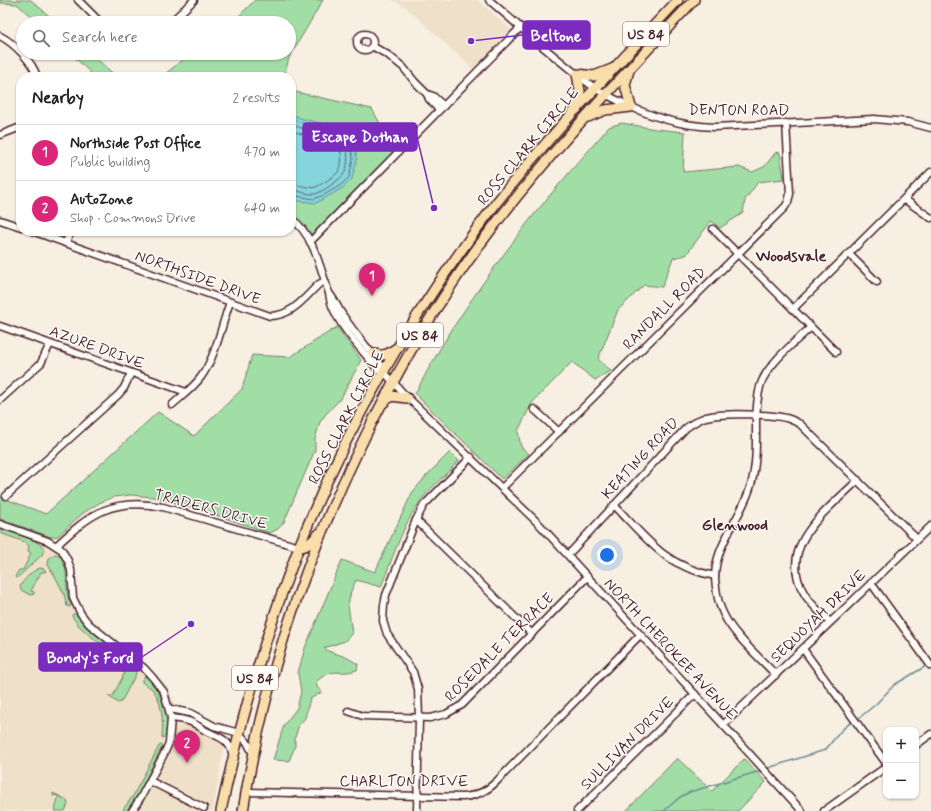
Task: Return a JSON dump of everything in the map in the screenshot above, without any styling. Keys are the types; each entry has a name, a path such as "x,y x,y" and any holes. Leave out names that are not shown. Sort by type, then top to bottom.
{"highway":[{"name":"ROSS CLARK CIRCLE","path":"221,811 239,733 267,639 299,547 343,448 383,371 431,295 468,241 517,177 554,134 678,0"},
{"name":"ROSS CLARK CIRCLE","path":"243,811 265,699 293,607 323,529 356,455 392,382 433,314 478,247 526,185 585,118 694,0"},
{"path":"577,109 580,91 577,74 594,76 615,68"},
{"path":"585,118 604,110 631,107 626,85 629,70"},
{"path":"554,134 557,138 558,148"},
{"path":"517,177 526,185"},
{"path":"468,241 478,247"},
{"path":"373,354 382,356 389,354 400,345"},
{"path":"380,405 391,396 407,398"},
{"path":"343,448 356,455"},
{"path":"299,547 308,545 323,529"},
{"path":"267,639 282,642"}],"street":[{"path":"79,0 94,16"},
{"path":"177,16 194,0"},
{"name":"DENTON ROAD","path":"489,0 596,89 631,107 655,117 691,126 874,120 908,122 931,128"},
{"path":"310,242 521,27"},
{"path":"0,36 7,40 16,49"},
{"path":"372,46 388,54 403,67 415,82 428,94 429,99 442,108"},
{"path":"27,60 36,72"},
{"name":"RANDALL ROAD","path":"502,488 738,254 788,202 790,194 786,123"},
{"path":"0,136 16,129"},
{"path":"793,309 931,172"},
{"path":"904,199 931,218"},
{"path":"0,220 16,225"},
{"name":"NORTH CHEROKEE AVENUE","path":"296,222 310,242 325,281 330,302 339,320 377,369 383,371"},
{"path":"713,229 836,352"},
{"name":"NORTHSIDE DRIVE","path":"46,236 264,315 277,316 290,311 315,287 325,281"},
{"path":"65,243 69,236"},
{"path":"849,254 877,282"},
{"name":"NORTH CHEROKEE AVENUE","path":"329,293 335,300 344,318 373,354 381,365 383,371 392,382 502,488 568,555 802,811"},
{"path":"172,405 200,378 206,368 230,302"},
{"name":"AZURE DRIVE","path":"0,326 186,392"},
{"path":"776,675 738,635 726,620 720,605 715,585 715,576 719,556 751,487 755,467 756,415 759,390 772,365 811,327"},
{"path":"0,400 41,363 50,344"},
{"path":"6,496 118,395 124,388 131,373"},
{"path":"534,409 559,432"},
{"name":"KEATING ROAD","path":"568,555 682,432 691,424 701,419 716,415 756,415 786,418 800,424 917,539"},
{"path":"417,811 419,718 418,689 416,680 409,666 391,642 387,634 384,627 382,613 386,595 416,520 424,505 470,457"},
{"path":"830,622 811,602 801,588 797,573 797,555 801,542 807,531 858,480"},
{"name":"TRADERS DRIVE","path":"56,546 90,517 104,510 119,506 149,504 299,547"},
{"path":"614,505 655,548 667,558 686,568 715,576"},
{"path":"416,520 532,634"},
{"path":"0,524 48,541 62,550 68,561 72,576 73,598 81,614 89,624 153,678 164,692 170,709 171,718 169,743 142,797 132,811"},
{"name":"SEQUOYAH DRIVE","path":"724,725 931,526"},
{"name":"ROSEDALE TERRACE","path":"348,711 363,716 419,718 441,716 457,708 587,577"},
{"path":"871,583 931,666"},
{"name":"CHARLTON DRIVE","path":"246,792 468,796 482,792 492,786 640,635"},
{"path":"803,648 883,759"},
{"name":"SULLIVAN DRIVE","path":"577,811 695,694"},
{"path":"170,709 190,713 214,726 239,733 247,742 253,754"},
{"path":"171,718 193,722 210,733 217,735 228,744 233,757"},
{"path":"919,743 931,734"},
{"path":"824,811 883,769"},
{"path":"150,781 204,808"}],"shaded area":[{"path":"392,0 478,0 511,30 473,69 406,7"},
{"path":"0,520 55,539 67,552 72,562 75,573 76,596 85,615 152,671 168,687 174,702 180,708 190,710 227,728 213,811 0,811"}],"green space":[{"path":"0,0 31,0 49,16 30,16 17,4 0,3"},
{"path":"255,0 323,0 296,46 296,16 239,16"},
{"path":"77,60 98,60 111,72 90,72"},
{"path":"183,60 288,60 285,72 167,72"},
{"path":"296,92 372,109 395,150 312,235 296,218"},
{"path":"622,123 655,129 685,132 683,172 739,167 752,172 764,167 776,152 780,153 784,179 758,182 745,200 743,213 720,228 711,221 686,255 673,258 662,287 644,285 618,310 598,359 611,371 595,380 572,362 532,403 518,431 521,447 529,454 502,479 415,394 427,371 469,303 532,217 609,127"},
{"path":"337,327 361,360 341,398 320,422 315,439 315,450 284,522 278,529 270,533 195,508 153,497 131,495 114,497 99,503 82,514 58,536 51,537 0,519 0,497 46,514 158,412 194,436 242,389 252,355 290,357"},
{"path":"450,452 459,461 426,494 406,524 381,587 356,580 351,591 348,605 352,633 345,641 324,648 328,651 346,657 358,664 357,670 327,674 316,682 317,687 322,692 310,699 305,718 299,725 295,737 295,746 289,761 273,760 284,725 297,708 301,692 298,673 305,648 342,560 375,572 412,493 427,475"},
{"path":"0,529 31,539 41,545 44,549 42,555 17,578 15,577 19,570 23,570 31,553 28,551 29,546 25,542 0,533"},
{"path":"55,554 60,555 65,568 67,593 71,605 70,607 67,606 64,594 48,565 49,558"},
{"path":"40,568 46,571 41,572 31,591 34,592 34,594 30,595 21,590 21,584 26,578"},
{"path":"73,614 76,614 85,626 135,667 136,674 121,702 118,703 108,696 113,696 125,672 122,670 122,663 78,625 72,616"},
{"path":"145,676 155,687 164,706 167,724 166,732 163,738 160,706 156,694 142,682 142,679"},
{"path":"161,745 163,747 136,798 126,811 123,811 133,796 159,746"},
{"path":"677,758 712,791 744,759 766,782 738,811 626,811"},
{"path":"57,795 67,800 68,804 65,811 55,811 58,797"}],"water":[{"path":"296,116 320,123 343,133 355,145 357,159 352,179 343,188 316,203 296,201"}],"waterway":[{"path":"859,718 876,704 894,685 926,666"},
{"path":"768,768 825,750 840,732 852,722"},
{"path":"664,811 680,797 690,792 760,771"}],"place":[{"name":"Beltone","path":"471,41"},
{"name":"Escape Dothan","path":"434,208"},
{"name":"Northside Post Office","path":"372,296"},
{"name":"Bondy's Ford","path":"191,624"},
{"name":"AutoZone","path":"187,763"}],"district":[{"name":"Woodsvale","path":"791,255"},
{"name":"Glenwood","path":"735,524"}]}
